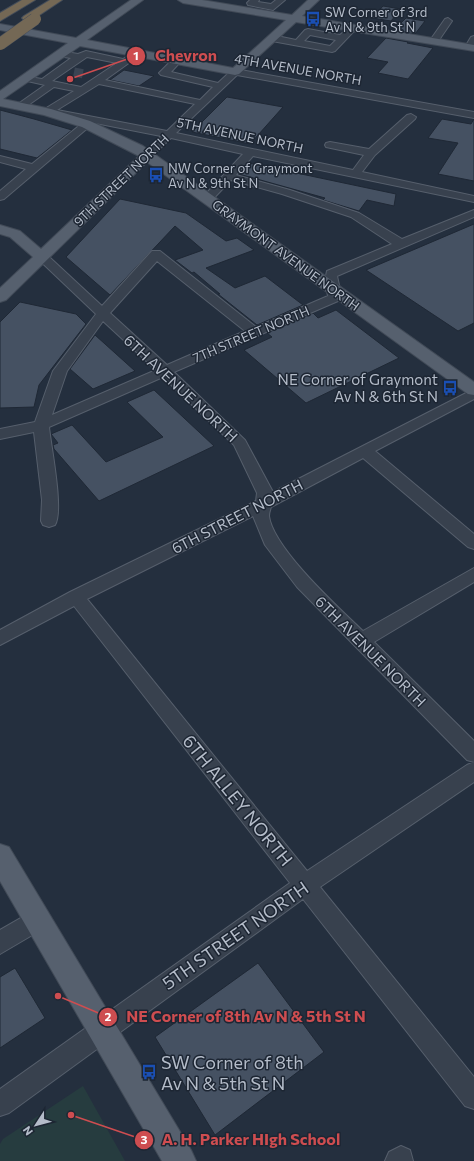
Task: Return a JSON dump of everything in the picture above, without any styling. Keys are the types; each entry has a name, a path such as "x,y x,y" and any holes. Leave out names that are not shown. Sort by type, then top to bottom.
{"highway":[{"path":"2,15 24,0"},
{"path":"2,15 30,0"},
{"path":"0,35 31,18 58,0"},
{"path":"0,44 31,18"}],"main road":[{"path":"0,96 138,0"},
{"path":"183,0 434,41 472,45"},
{"name":"9TH STREET NORTH","path":"235,72 314,0"},
{"name":"4TH AVENUE NORTH","path":"0,28 235,72"},
{"name":"5TH AVENUE NORTH","path":"0,102 47,112"},
{"name":"GRAYMONT AVENUE NORTH","path":"47,112 86,124 148,155 474,390"},
{"name":"9TH STREET NORTH","path":"0,297 148,155"},
{"name":"6TH AVENUE NORTH","path":"0,229 15,234 42,257"},
{"path":"1,859 180,1161"}],"street":[{"path":"255,0 251,3 273,7 281,0"},
{"path":"434,41 448,21"},
{"path":"272,38 326,48 334,39 342,38 352,28"},
{"path":"298,43 308,32 342,38"},
{"path":"47,112 82,90 96,78 125,62 137,53"},
{"path":"60,54 79,57 93,55 125,62"},
{"path":"21,106 79,57"},
{"path":"177,60 164,73 219,86"},
{"path":"43,66 74,72"},
{"name":"9TH STREET NORTH","path":"148,155 235,72"},
{"name":"4TH AVENUE NORTH","path":"235,72 474,115"},
{"path":"26,78 82,90"},
{"path":"96,78 202,102"},
{"name":"5TH AVENUE NORTH","path":"47,112 158,130 169,135 250,153 474,199"},
{"path":"355,175 371,153 410,117"},
{"path":"0,197 86,124"},
{"path":"330,145 371,153"},
{"path":"208,198 250,153"},
{"path":"0,160 35,168"},
{"path":"228,176 286,192 355,215 401,244"},
{"path":"334,290 330,274 474,213"},
{"path":"48,521 50,500 41,425 60,371 102,314 156,254 255,333"},
{"name":"6TH AVENUE NORTH","path":"42,257 226,428 240,443 265,493 261,516 271,542 303,583 474,754"},
{"name":"7TH STREET NORTH","path":"0,434 26,430 41,425 255,333 333,298 335,294 334,290"},
{"name":"6TH STREET NORTH","path":"0,638 76,597 263,504 474,393"},
{"path":"365,451 474,543"},
{"path":"361,641 474,574"},
{"name":"6TH ALLEY NORTH","path":"76,597 474,1097"},
{"name":"5TH STREET NORTH","path":"0,1104 102,1029 305,885 474,771"},
{"path":"0,943 38,920"}],"green space":[{"path":"83,1086 125,1161 0,1161 0,1144 3,1139"}],"building":[{"path":"383,6 401,9 391,21 372,18"},
{"path":"406,18 425,21 415,34 394,30"},
{"path":"386,38 433,48 408,79 378,73 388,62 367,58"},
{"path":"124,70 154,76 139,86 110,80"},
{"path":"227,97 283,107 250,144 192,132"},
{"path":"0,110 72,130 37,158 0,149"},
{"path":"442,119 471,124 474,119 474,181 438,174 458,143 428,138"},
{"path":"249,163 396,194 394,206 367,200 359,211 323,200 325,198 239,174"},
{"path":"120,199 186,213 226,241 237,238 254,250 206,268 235,288 265,276 303,305 257,325 218,294 220,294 194,272 192,273 175,260 203,250 175,226 110,295 66,257"},
{"path":"474,224 474,323 458,331 366,270"},
{"path":"20,302 76,314 86,324 39,385 34,407 0,408 0,322"},
{"path":"336,310 399,358 306,403 244,350 272,337 267,333 313,313 318,318"},
{"path":"95,335 135,371 93,389 70,369"},
{"path":"154,390 214,446 99,501 54,449 53,445 58,443 51,434 72,425 106,462 163,437 127,402"},
{"path":"258,963 324,1052 215,1135 155,1037"},
{"path":"15,968 45,1018 0,1048 0,977"}],"tunnel":[{"path":"74,72 84,74"}],"place":[{"name":"SW Corner of 3rd Av N & 9th St N","path":"313,19"},
{"name":"Chevron","path":"70,79"},
{"name":"NW Corner of Graymont Av N & 9th St N","path":"156,175"},
{"name":"NE Corner of Graymont Av N & 6th St N","path":"450,388"},
{"name":"NE Corner of 8th Av N & 5th St N","path":"58,996"},
{"name":"SW Corner of 8th Av N & 5th St N","path":"149,1072"},
{"name":"A. H. Parker HIgh School","path":"71,1115"}]}
